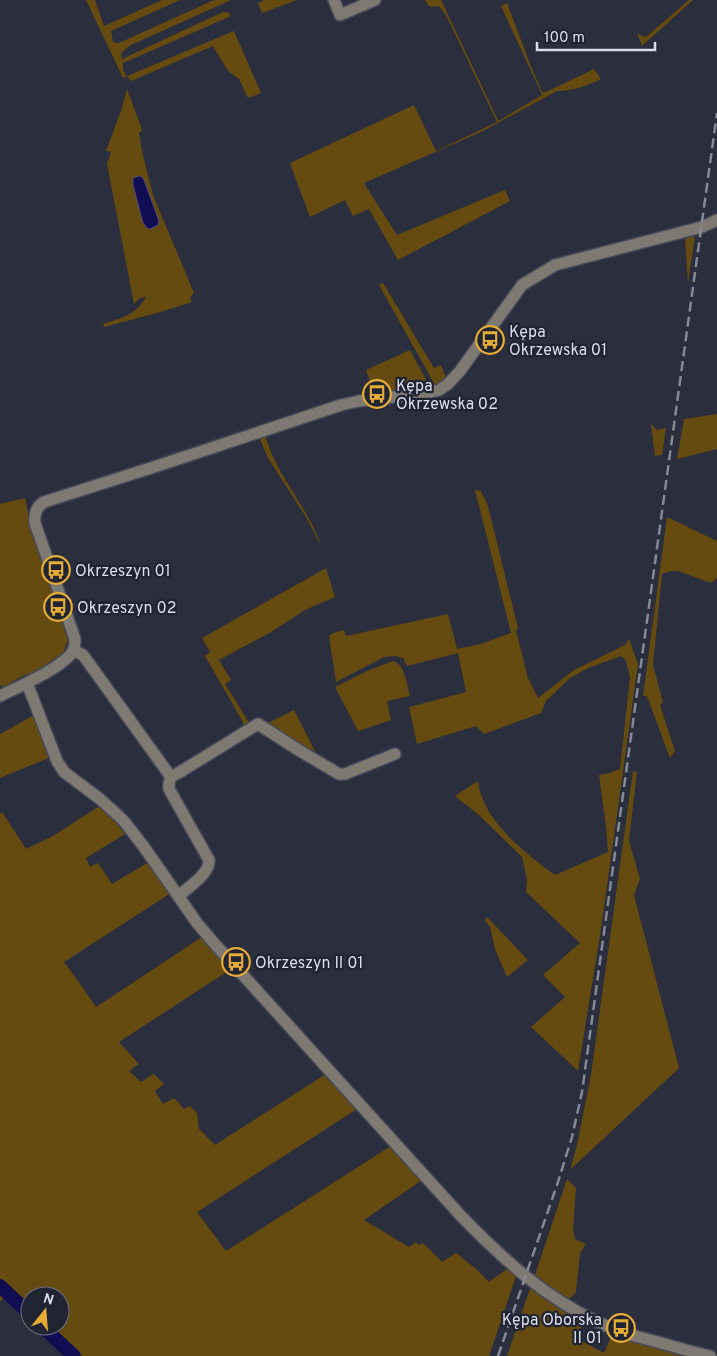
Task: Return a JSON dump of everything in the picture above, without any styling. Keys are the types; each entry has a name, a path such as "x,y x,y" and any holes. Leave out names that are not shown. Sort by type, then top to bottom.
{"street":[{"path":"334,0 340,15 375,0"},
{"path":"0,696 58,665 74,650 75,639 36,523 35,512 40,504 341,405 439,390 448,384 460,371 522,285 555,265 702,227 717,220"},
{"path":"74,650 83,655 171,776"},
{"path":"27,683 59,765 64,772 100,799 123,820 197,923 492,1248 526,1277 566,1305 598,1322 619,1332 710,1356"},
{"path":"171,776 258,724 339,774 344,774 395,754"},
{"path":"171,776 170,789 210,862 206,872 178,896"}],"shaded area":[{"path":"86,0 95,0 104,26 162,0 180,0 111,31 113,42 119,43 214,0 231,0 131,45 124,50 121,55 122,59 223,12 228,12 230,15 123,63 123,70 127,76 123,78"},
{"path":"264,0 297,0 262,13 258,3"},
{"path":"425,0 441,0 498,120 542,95 501,6 507,3 542,92 546,92 594,69 601,79 580,88 557,91 481,132 364,183 397,235 505,190 510,201 398,260 369,209 353,216 345,200 310,217 290,163 414,105 436,151 497,122 446,15 439,6 430,7"},
{"path":"689,0 693,0 642,46 637,33 646,37"},
{"path":"234,31 261,93 248,98 239,79 228,71 213,46 131,81 127,76"},
{"path":"127,89 142,130 139,133 153,195 194,293 190,297 192,302 104,327 103,324 133,312 146,297 140,298 134,304 107,164 111,152 106,151"},
{"path":"139,176 144,180 159,221 158,225 150,229 143,223 133,185 133,178"},
{"path":"695,235 688,284 685,239"},
{"path":"383,283 434,368 441,365 446,378 439,385 435,385 379,285"},
{"path":"568,344 571,347 585,346 587,348 579,356 570,356 567,353 566,345"},
{"path":"410,350 430,387 374,393 366,370"},
{"path":"717,414 717,449 677,459 684,419"},
{"path":"651,424 657,430 666,428 662,455 655,456"},
{"path":"265,435 278,467 310,520 320,542 268,458 259,437"},
{"path":"475,490 481,491 488,506 518,628 516,630 528,678 538,698 574,670 625,645 629,639 638,664 601,929 578,1071 531,1027 565,997 543,975 580,943 526,892 527,879 522,857 480,816 455,796 478,781 481,795 496,822 531,857 555,875 608,852 599,775 620,769 630,677 626,661 621,656 588,668 570,678 546,701 541,713 484,734 476,726 417,744 409,707 466,692 458,653 407,666 403,658 395,656 384,657 336,682 329,636 333,633 344,630 346,636 448,614 457,649 481,644 511,633"},
{"path":"25,498 32,531 50,580 51,589 68,640 63,653 28,677 26,674 3,687 0,685 0,504"},
{"path":"667,517 717,541 717,578 711,583 678,571 662,574 653,665 663,702 660,705 675,751 670,758 647,696 643,696"},
{"path":"326,568 335,597 305,610 271,632 219,660 231,680 225,684 250,724 243,728 243,722 205,656 210,652 202,638"},
{"path":"393,661 403,670 410,696 387,701 391,720 358,731 335,687 367,671"},
{"path":"294,710 319,759 264,725"},
{"path":"36,714 51,757 0,778 0,734"},
{"path":"633,771 637,772 629,841 640,879 634,895 679,1068 570,1170 591,1075"},
{"path":"101,805 125,834 86,858 90,867 98,863 112,884 147,863 171,893 64,962 96,1007 202,937 231,969 119,1042 139,1064 129,1071 141,1082 154,1074 164,1084 155,1091 163,1104 174,1098 184,1109 190,1106 197,1113 199,1129 215,1145 326,1074 357,1109 197,1212 226,1251 391,1146 422,1180 364,1220 409,1247 416,1242 419,1245 423,1243 442,1262 456,1253 489,1282 507,1269 517,1273 489,1356 69,1356 48,1336 70,1336 70,1286 20,1286 20,1311 5,1297 0,1301 0,814 2,812 26,849 53,836"},
{"path":"487,917 528,960 507,977 495,949 490,927 485,920"},
{"path":"567,1179 576,1188 573,1230 575,1239 586,1244 580,1253 576,1292 567,1301 534,1278"},
{"path":"530,1289 540,1290 586,1320 579,1332 578,1339 604,1353 613,1332 699,1356 507,1356"}],"waterway":[{"path":"0,1286 20,1305"},
{"path":"53,1336 74,1356"}],"railway":[{"path":"498,1356 558,1182 572,1137 582,1092 717,113"}],"place":[{"name":"Kępa Okrzewska 01","path":"490,340"},
{"name":"Kępa Okrzewska 02","path":"377,394"},
{"name":"Okrzeszyn 01","path":"56,570"},
{"name":"Okrzeszyn 02","path":"58,607"},
{"name":"Okrzeszyn II 01","path":"236,962"},
{"name":"Kępa Oborska II 01","path":"621,1328"}]}
